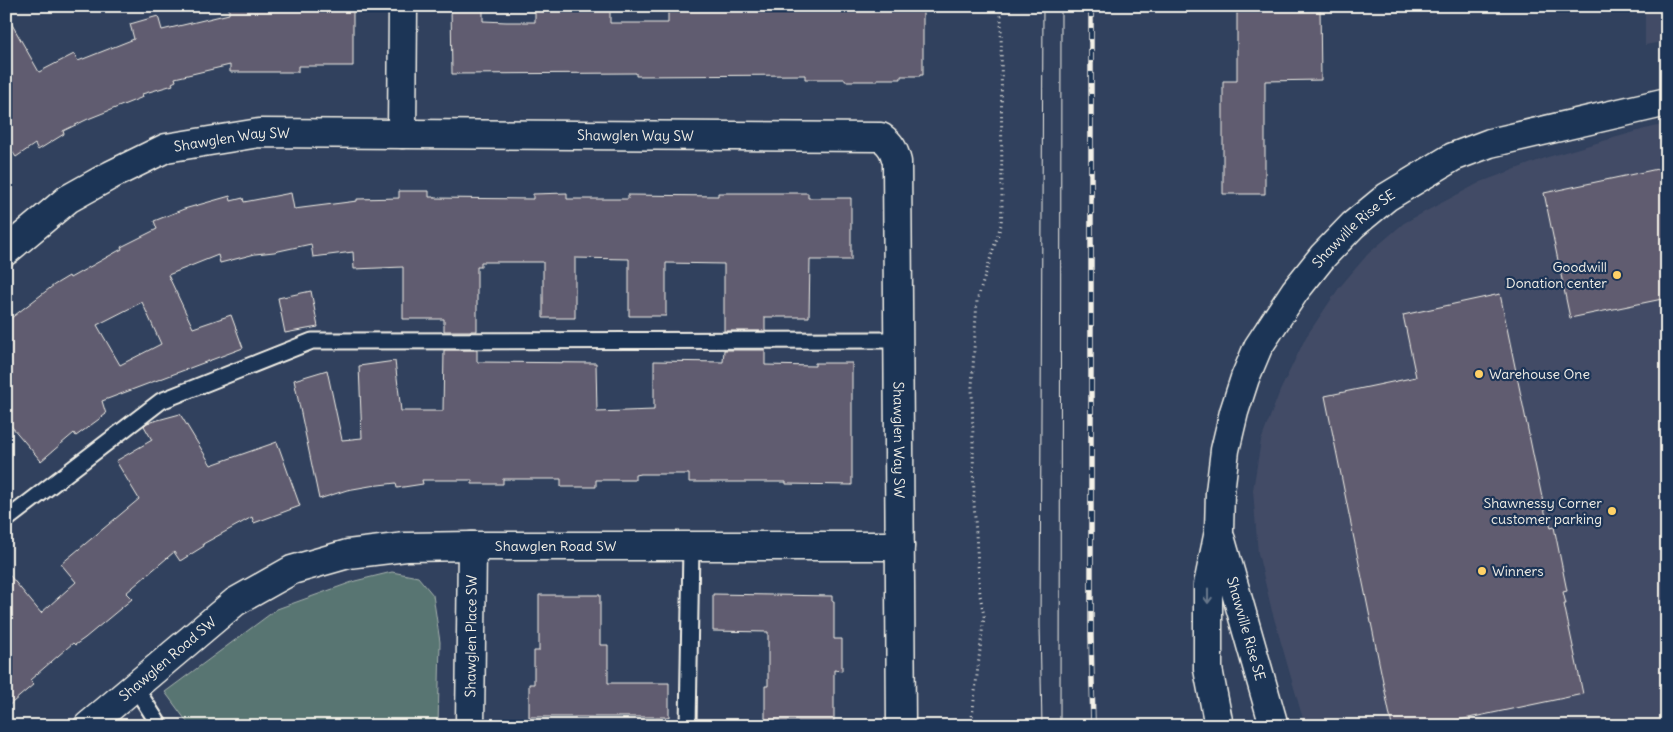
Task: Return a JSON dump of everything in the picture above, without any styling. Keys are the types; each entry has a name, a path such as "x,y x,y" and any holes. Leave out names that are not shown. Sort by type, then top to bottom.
{"street":[{"path":"402,134 403,6"},
{"name":"Shawville Rise SE","path":"1219,726 1208,669 1208,586 1219,531 1220,492 1225,450 1234,412 1258,347 1295,291 1323,256 1353,225 1387,197 1453,158 1490,143 1667,102"},
{"name":"Shawglen Way SW","path":"6,251 68,199 166,148 259,133 881,137 890,143 895,151 897,162 900,546"},
{"name":"Shawville Rise SE","path":"1219,531 1228,569 1274,726"},
{"name":"Shawglen Road SW","path":"88,726 235,602 292,570 348,554 406,547 472,546 900,546"},
{"name":"Shawglen Place SW","path":"470,726 472,546"},
{"path":"900,546 901,726"}],"lane":[{"path":"6,520 161,401 312,341 898,340"},
{"path":"688,726 691,547"},
{"path":"135,687 160,726"}],"path":[{"path":"971,726 984,616 980,594 976,536 972,387 977,302 1001,226 1001,6"}],"shaded area":[{"path":"1645,6 1667,6 1667,41 1645,45"},
{"path":"1667,124 1667,726 1305,726 1272,611 1258,553 1253,490 1261,441 1280,391 1306,337 1339,288 1368,254 1404,223 1481,182 1548,157"}],"green space":[{"path":"392,572 418,577 433,595 440,642 438,726 190,726 165,692 277,609 355,581"}],"building":[{"path":"229,6 326,8 326,6 353,6 353,66 298,66 298,72 230,72 230,65 175,78 176,81 172,83 173,85 142,94 143,97 63,131 64,134 38,150 35,144 16,157 6,143 6,14 39,72 74,54 78,61 134,39 130,24 158,16 162,30 229,14"},
{"path":"451,6 483,6 483,21 535,22 535,6 610,6 610,23 668,23 668,6 923,6 923,75 901,76 901,79 877,79 877,81 845,81 845,79 805,79 805,75 636,76 636,73 452,74"},
{"path":"1237,9 1320,9 1321,80 1265,81 1265,194 1223,194 1223,81 1237,81"},
{"path":"1667,167 1667,298 1570,318 1544,193"},
{"path":"399,191 429,191 429,197 434,198 533,199 533,194 567,193 567,199 628,199 628,195 718,196 718,193 808,193 808,198 851,198 851,260 810,260 809,317 765,317 765,331 724,331 724,264 666,263 666,316 629,316 629,259 575,258 575,318 543,318 543,262 481,262 481,267 477,267 477,331 444,331 444,319 403,319 403,267 354,269 353,252 313,257 311,244 255,254 220,263 218,255 168,275 193,328 231,315 243,348 102,401 106,414 76,436 74,433 41,461 6,420 6,322 54,285 157,229 154,221 184,209 230,196 231,201 243,198 244,202 291,193 294,209 357,201 357,199 399,198","holes":["142,302 161,344 120,365 97,325"]},
{"path":"311,291 318,327 285,333 278,298"},
{"path":"1500,294 1546,517 1548,516 1551,528 1554,527 1567,591 1563,592 1566,604 1564,604 1583,694 1431,726 1392,726 1325,396 1416,377 1403,315"},
{"path":"444,350 477,350 477,362 596,363 597,412 654,410 654,361 723,362 724,350 765,350 765,365 815,366 815,363 852,363 852,485 786,484 786,482 689,482 689,474 640,474 635,475 635,480 596,480 596,487 561,487 561,479 503,479 503,484 472,484 472,480 422,480 423,484 397,488 396,483 370,486 347,490 319,499 294,380 327,370 342,440 362,438 359,366 395,361 401,411 443,411"},
{"path":"180,414 211,465 277,442 300,506 254,523 252,517 203,544 204,546 180,561 174,552 126,593 132,599 85,638 75,645 73,643 30,680 34,684 6,708 6,571 41,613 76,582 61,564 139,499 116,461 152,440 144,426 147,423"},
{"path":"713,594 832,596 832,601 834,601 834,639 842,639 842,671 834,670 834,721 765,721 765,686 768,686 768,632 713,631"},
{"path":"539,595 600,595 600,645 608,645 608,683 669,683 669,717 529,717 529,684 534,684 534,651 539,651"}],"tram line":[{"path":"1042,726 1040,625 1043,6"},
{"path":"1060,726 1061,6"}],"railway":[{"path":"1091,6 1091,636 1093,726"}],"place":[{"name":"Goodwill Donation center","path":"1617,275"},
{"name":"Warehouse One","path":"1479,374"},
{"name":"Shawnessy Corner customer parking","path":"1612,511"},
{"name":"Winners","path":"1482,571"}]}
